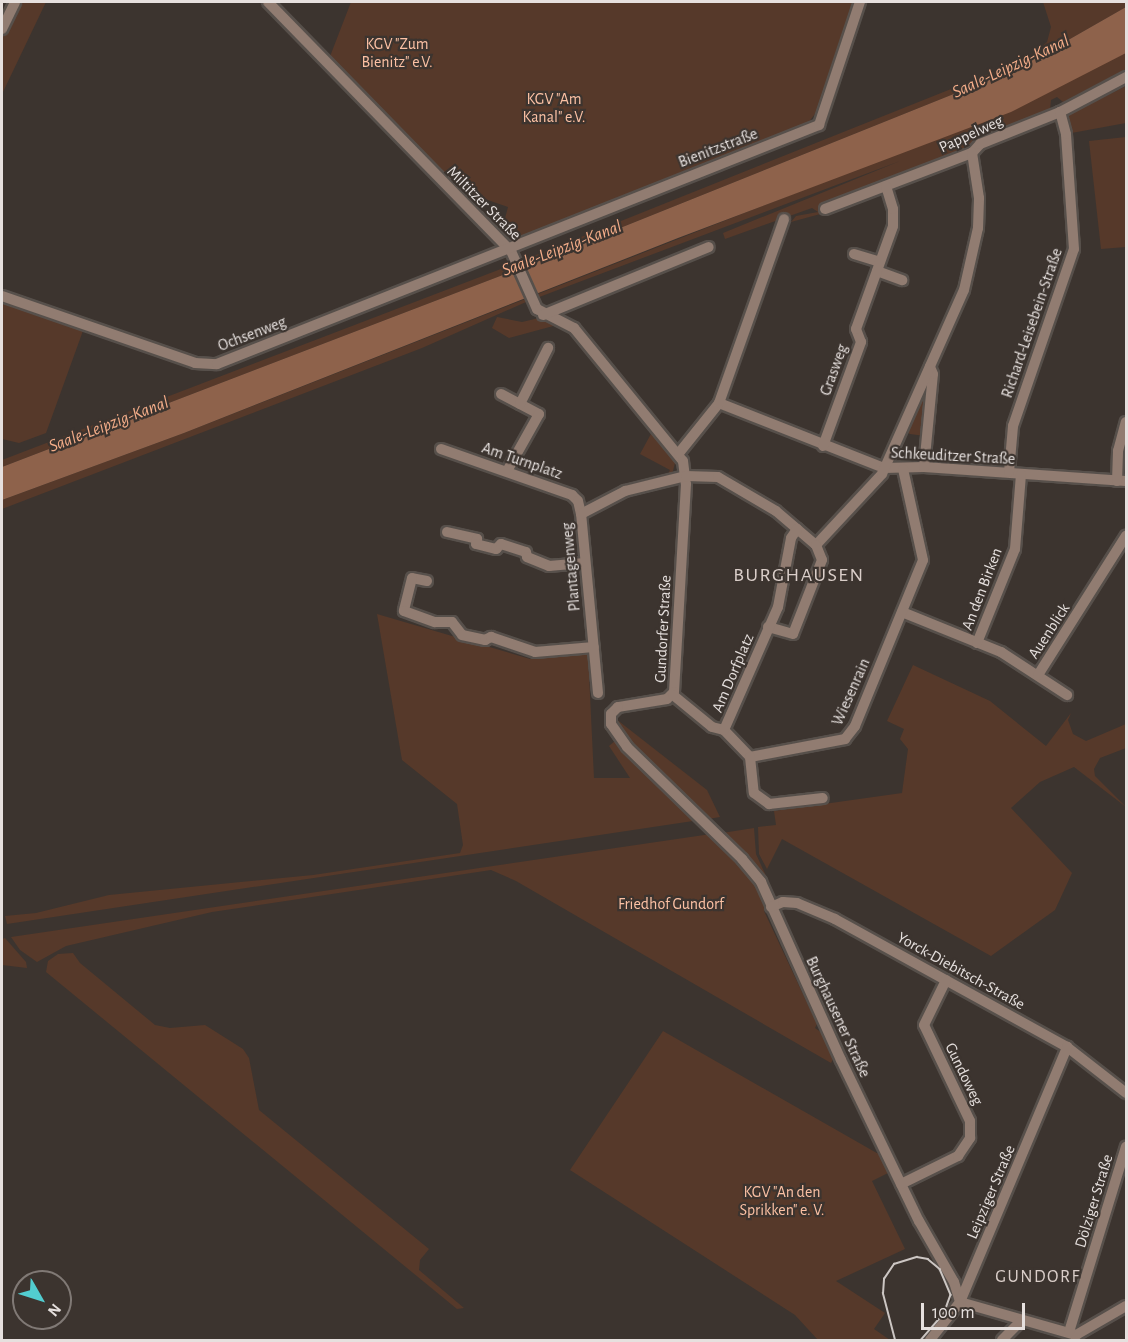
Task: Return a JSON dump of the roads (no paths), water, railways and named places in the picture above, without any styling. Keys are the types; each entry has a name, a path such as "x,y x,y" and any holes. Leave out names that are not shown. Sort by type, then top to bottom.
{"street":[{"path":"2,29 15,2"},
{"name":"Miltitzer Straße","path":"268,2 508,248 516,259 534,304 543,315 574,328 681,457"},
{"name":"Bienitzstraße","path":"508,248 819,125 860,2"},
{"name":"Pappelweg","path":"825,209 972,153 980,144 1060,112 1126,77"},
{"name":"Richard-Leisebein-Straße","path":"1009,472 1013,426 1074,249 1066,134 1060,112"},
{"path":"686,476 717,477 776,511 816,545 849,505 875,483 930,367 974,259 979,198 972,153"},
{"name":"Grasweg","path":"823,446 861,342 856,330 894,220 886,186"},
{"path":"681,457 719,403 784,219"},
{"path":"543,315 709,247"},
{"name":"Ochsenweg","path":"2,297 209,365 508,248"},
{"path":"854,254 902,280"},
{"path":"520,404 548,348"},
{"path":"924,466 933,383 930,367"},
{"path":"501,394 539,414 507,471"},
{"name":"Schkeuditzer Straße","path":"719,403 823,446 884,468 903,469 924,466 1122,481"},
{"path":"1122,481 1118,451 1126,422"},
{"name":"Am Turnplatz","path":"441,449 572,495 578,501 581,514"},
{"name":"Gundorfer Straße","path":"651,771 618,736 611,714 623,705 673,695 686,476 681,457"},
{"name":"Wiesenrain","path":"750,757 845,739 855,726 922,560 903,469"},
{"name":"An den Birken","path":"977,643 1015,549 1021,474"},
{"name":"Plantagenweg","path":"598,693 581,514 632,488 686,476"},
{"name":"Am Dorfplatz","path":"724,730 778,607 791,538 797,529"},
{"path":"447,532 477,539 476,544 496,549 501,544 526,552 527,557 549,566 585,563"},
{"name":"Auenblick","path":"902,612 977,643 1038,675 1126,537"},
{"name":"Am Dorfplatz","path":"768,627 794,634 822,560 816,545"},
{"path":"428,581 412,578 404,611 435,622 452,622 462,635 485,640 491,637 535,652 594,647"},
{"path":"1038,675 1067,695"},
{"path":"673,695 712,728 724,730 750,757 754,793 769,804 823,798"},
{"name":"Burghausener Straße","path":"651,771 754,872 901,1184 954,1282 960,1302"},
{"name":"Yorck-Diebitsch-Straße","path":"771,908 790,902 819,911 1067,1047 1126,1093"},
{"name":"Gundoweg","path":"901,1184 958,1156 970,1138 970,1121 924,1025 946,980"},
{"name":"Leipziger Straße","path":"930,1341 960,1302 1067,1047"},
{"name":"Dölziger Straße","path":"1075,1336 1126,1147"},
{"path":"960,1302 1020,1322 1075,1336 1126,1306"},
{"path":"1002,1341 1020,1322"}],"tram line":[{"path":"895,1340 883,1294 884,1279 894,1264 917,1257 928,1259 940,1269 951,1295 944,1314 921,1340"}],"district":[{"name":"BURGHAUSEN","path":"799,575"},
{"name":"GUNDORF","path":"1038,1277"}],"park label":[{"name":"KGV \"Zum Bienitz\" e.V.","path":"397,53"},
{"name":"KGV \"Am Kanal\" e.V.","path":"554,108"},
{"name":"Friedhof Gundorf","path":"671,904"},
{"name":"KGV \"An den Sprikken\" e. V.","path":"782,1201"}],"water label":[{"name":"Saale-Leipzig-Kanal","path":"1011,67"},
{"name":"Saale-Leipzig-Kanal","path":"562,249"},
{"name":"Saale-Leipzig-Kanal","path":"109,425"}]}
